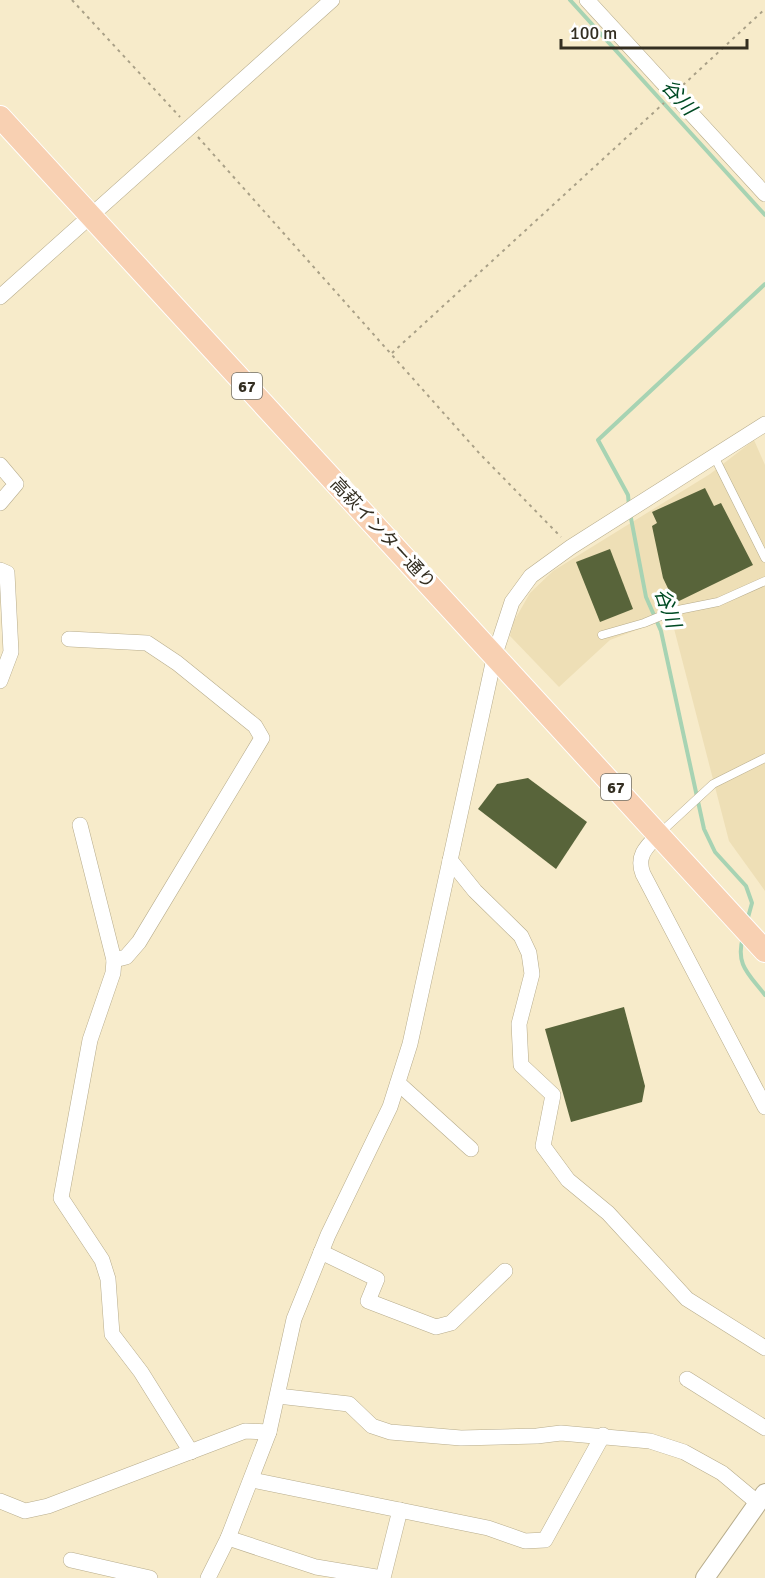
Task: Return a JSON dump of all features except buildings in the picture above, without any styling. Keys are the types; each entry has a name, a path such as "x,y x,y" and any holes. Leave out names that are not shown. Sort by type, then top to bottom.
{"main road":[{"name":"高萩インター通り","path":"0,117 759,944"}],"street":[{"path":"0,297 332,0"},
{"path":"587,0 765,194"},
{"path":"208,1578 228,1538 269,1432 294,1318 321,1252 390,1107 398,1083 410,1044 503,625 521,588 531,576 571,547 715,458 765,424"},
{"path":"0,465 16,484 0,503"},
{"path":"0,570 7,573 11,652 0,681"},
{"path":"69,639 147,643 177,663 255,726 262,738 139,942 126,957 114,960"},
{"path":"80,825 114,960 113,973 90,1040 61,1198 102,1260 108,1279 112,1334 141,1371 191,1452"},
{"path":"659,834 641,856 639,863 643,874 765,1107"},
{"path":"450,860 475,891 521,936 530,953 532,974 519,1024 521,1065 553,1095 543,1146 568,1180 608,1213 687,1299 765,1348"},
{"path":"398,1083 471,1149"},
{"path":"321,1252 377,1279 368,1301 436,1327 451,1323 505,1271"},
{"path":"687,1380 765,1428"},
{"path":"278,1396 349,1404 372,1426 390,1432 461,1438 537,1437 561,1433 603,1435 650,1441 684,1452 762,1498 705,1578"},
{"path":"0,1501 25,1510 48,1506 91,1492 245,1431 269,1432"},
{"path":"252,1480 488,1528 525,1541 545,1540 603,1435"},
{"path":"228,1538 316,1567 382,1578 400,1510"},
{"path":"70,1560 150,1578"}],"lane":[{"path":"715,458 765,558"},
{"path":"602,635 644,623 673,610 718,602 765,581"},
{"path":"659,834 713,784 765,758"}],"path":[{"path":"72,0 190,128 480,454 571,547"},
{"path":"391,353 765,9"}],"shaded area":[{"path":"754,440 765,465 765,891 729,841 671,617 610,640 559,687 510,636 514,621 530,593 553,571 710,474"}],"waterway":[{"name":"谷川","path":"570,0 765,215"},
{"name":"谷川","path":"629,506 628,495 598,440 765,284"},
{"name":"谷川","path":"630,513 646,597 661,631 704,829 715,852 746,886 752,903 747,921"},
{"name":"谷川","path":"743,937 742,962 765,995"}]}
